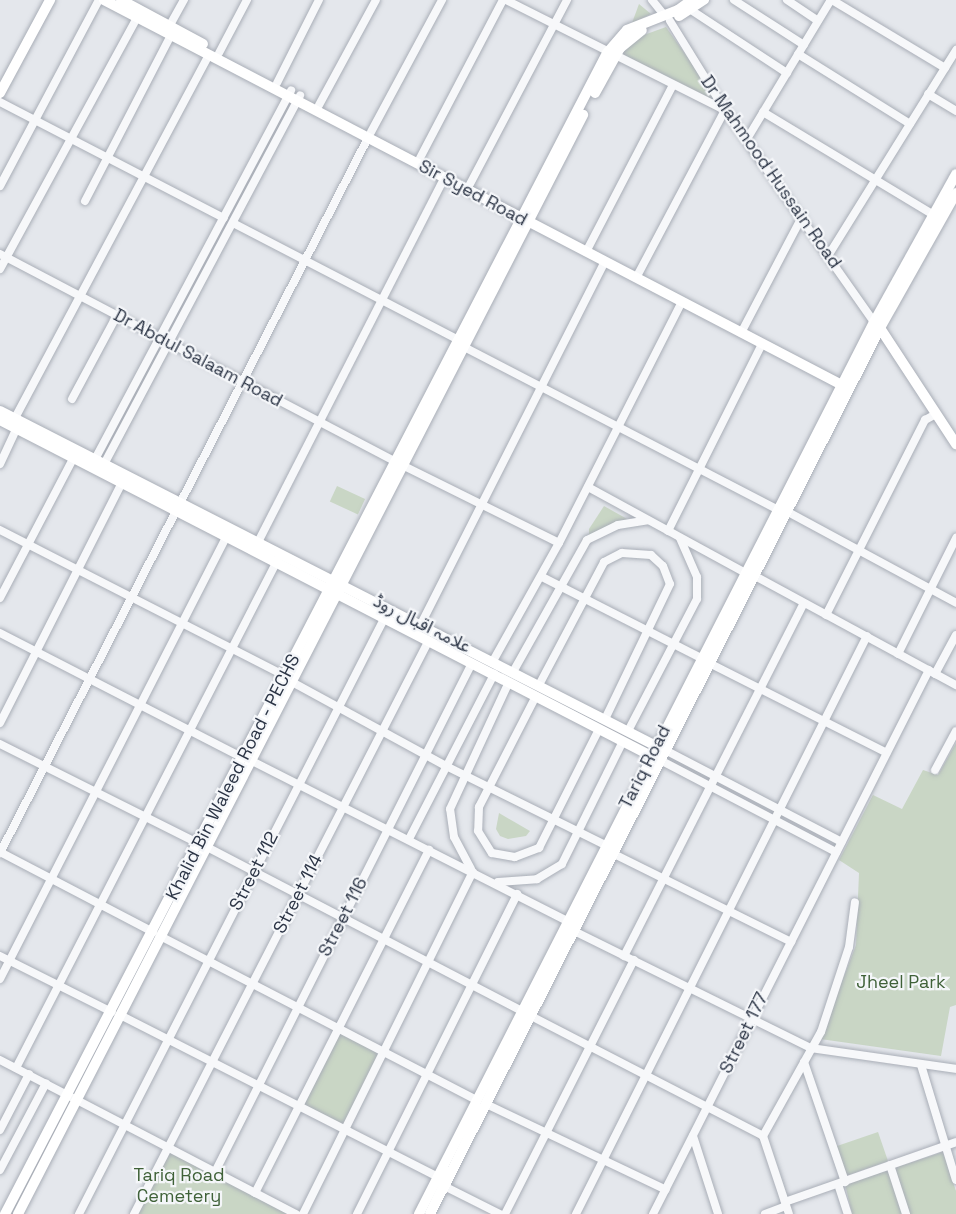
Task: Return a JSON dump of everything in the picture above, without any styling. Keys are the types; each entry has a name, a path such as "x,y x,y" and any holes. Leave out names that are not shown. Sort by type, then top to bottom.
{"main road":[{"path":"0,81 44,0"},
{"path":"0,93 50,0"},
{"name":"Sir Syed Road","path":"104,0 124,5 369,135 420,158 525,220 587,249 843,383"},
{"path":"525,220 611,55 639,31 704,0"},
{"name":"Sir Syed Road","path":"124,5 137,18 170,30"},
{"name":"Sir Syed Road","path":"214,54 277,83 294,96 319,105 369,135"},
{"name":"Sir Syed Road","path":"385,143 444,178 470,184 525,220"},
{"path":"877,325 932,214 956,174"},
{"path":"877,325 955,195"},
{"name":"Khalid Bin Waleed Road - PECHS","path":"2,1211 19,1209 245,758 338,587 400,464 458,339 525,220"},
{"name":"Khalid Bin Waleed Road - PECHS","path":"400,464 466,348 525,220"},
{"name":"Sir Syed Road","path":"587,249 605,262 637,275 682,302 743,330 762,344 843,383"},
{"name":"Tariq Road","path":"784,511 843,383 877,325"},
{"name":"Tariq Road","path":"527,1014 567,921 605,845 658,753 784,511 877,325"},
{"name":"Dr Mahmood Hussain Road","path":"877,325 956,444"},
{"name":"علامہ اقبال روڈ","path":"0,411 16,424 74,457 99,465 123,481 338,587 385,617 472,663 494,674 511,677"},
{"name":"علامہ اقبال روڈ","path":"0,420 16,424 99,465 178,507 226,537 256,546 277,561 421,624 493,661 511,677 658,753"},
{"name":"Tariq Road","path":"419,1214 441,1182 527,1014 614,854 658,753"},
{"name":"Tariq Road","path":"430,1214 441,1182"}],"street":[{"path":"0,186 99,0"},
{"path":"85,201 183,0"},
{"path":"0,464 16,424 80,296 145,176 247,0"},
{"path":"277,83 319,0"},
{"path":"319,105 376,0"},
{"path":"442,0 369,135 130,596 0,853 482,1102 666,1190"},
{"path":"420,158 505,0 725,110 637,275"},
{"path":"470,184 567,0"},
{"name":"Dr Mahmood Hussain Road","path":"652,0 667,18 725,110 877,325"},
{"path":"734,0 804,45"},
{"path":"787,0 818,21"},
{"path":"747,139 832,0 945,68"},
{"path":"692,5 787,73"},
{"path":"0,269 3,255 72,139 137,18"},
{"path":"828,256 956,50"},
{"path":"798,54 910,124"},
{"path":"587,249 673,85"},
{"path":"928,94 956,111"},
{"path":"99,465 160,338 223,219 294,96"},
{"path":"99,465 171,344 233,224 294,96"},
{"path":"0,102 145,176 305,262 458,339"},
{"path":"763,112 932,214"},
{"path":"256,546 444,178"},
{"path":"743,330 802,217"},
{"name":"Dr Abdul Salaam Road","path":"3,255 400,464 559,543"},
{"path":"421,624 480,503 605,262"},
{"path":"493,661 542,577 682,302"},
{"path":"72,399 117,315"},
{"path":"668,531 762,344"},
{"path":"466,348 620,424 956,603"},
{"path":"826,615 925,420 936,414"},
{"path":"0,598 74,457"},
{"path":"0,723 123,481"},
{"path":"588,487 956,685"},
{"path":"473,872 460,853 450,819 450,808 463,775 511,677 587,540 618,525 648,520"},
{"path":"0,530 288,679 337,708 463,775 605,845"},
{"path":"0,979 226,537"},
{"path":"491,881 521,883 551,874 562,864 626,736 675,645 698,590 693,566 680,538"},
{"path":"898,654 956,538"},
{"path":"633,552 651,555 663,566 670,584 649,632 544,842 532,853 506,858 492,853 480,838 477,822 487,787 584,599 604,562 612,557 633,552"},
{"path":"16,1068 277,561"},
{"path":"542,577 887,753"},
{"path":"624,956 804,603"},
{"name":"Street 112","path":"79,1214 385,617"},
{"path":"0,633 189,732 344,806 567,921"},
{"name":"Street 177","path":"653,1214 750,1018 887,753 932,672 956,635"},
{"path":"576,1214 867,636"},
{"name":"Street 114","path":"134,1214 429,640"},
{"name":"Street 116","path":"215,1172 260,1086 424,753 472,663"},
{"path":"409,839 494,674"},
{"path":"935,770 956,731"},
{"path":"0,744 144,818 254,869 342,918 763,1136 787,1208"},
{"name":"علامہ اقبال روڈ","path":"658,753 716,777 842,842"},
{"name":"علامہ اقبال روڈ","path":"658,753 711,786 836,852"},
{"path":"255,1193 429,850"},
{"path":"614,854 791,942"},
{"path":"303,1214 473,872"},
{"path":"357,1214 517,894"},
{"path":"763,1136 810,1048 821,1032 845,963 855,902"},
{"path":"574,931 810,1048 956,1070"},
{"path":"0,957 170,1038 299,1107 389,1150 441,1182 501,1214"},
{"path":"505,1214 634,960"},
{"path":"0,1060 296,1214"},
{"path":"804,1062 842,1183 848,1214"},
{"path":"921,1065 956,1180"},
{"path":"0,1130 28,1074"},
{"path":"0,1170 46,1083"},
{"path":"693,1136 718,1214"},
{"path":"765,1214 787,1208 842,1183 890,1165 956,1143"},
{"path":"890,1165 906,1214"}],"green space":[{"path":"639,4 651,14 632,23"},
{"path":"666,27 725,110 617,59 622,49 641,36"},
{"path":"337,486 365,499 358,515 330,501"},
{"path":"604,506 629,520 589,536 589,529"},
{"name":"Jheel Park","path":"956,743 956,1005 950,1007 941,1056 820,1039 856,945 859,873 839,860 873,795 902,809 923,770 938,775"},
{"path":"499,813 530,831 526,836 508,839 500,836 496,829"},
{"path":"339,1028 383,1051 341,1130 297,1107"},
{"path":"878,1132 888,1161 846,1176 836,1146"},
{"name":"Tariq Road Cemetery","path":"168,1148 295,1214 134,1214"},
{"path":"943,1152 956,1191 956,1214 909,1214 894,1168"},
{"path":"889,1170 904,1214 852,1214 845,1184"}]}
